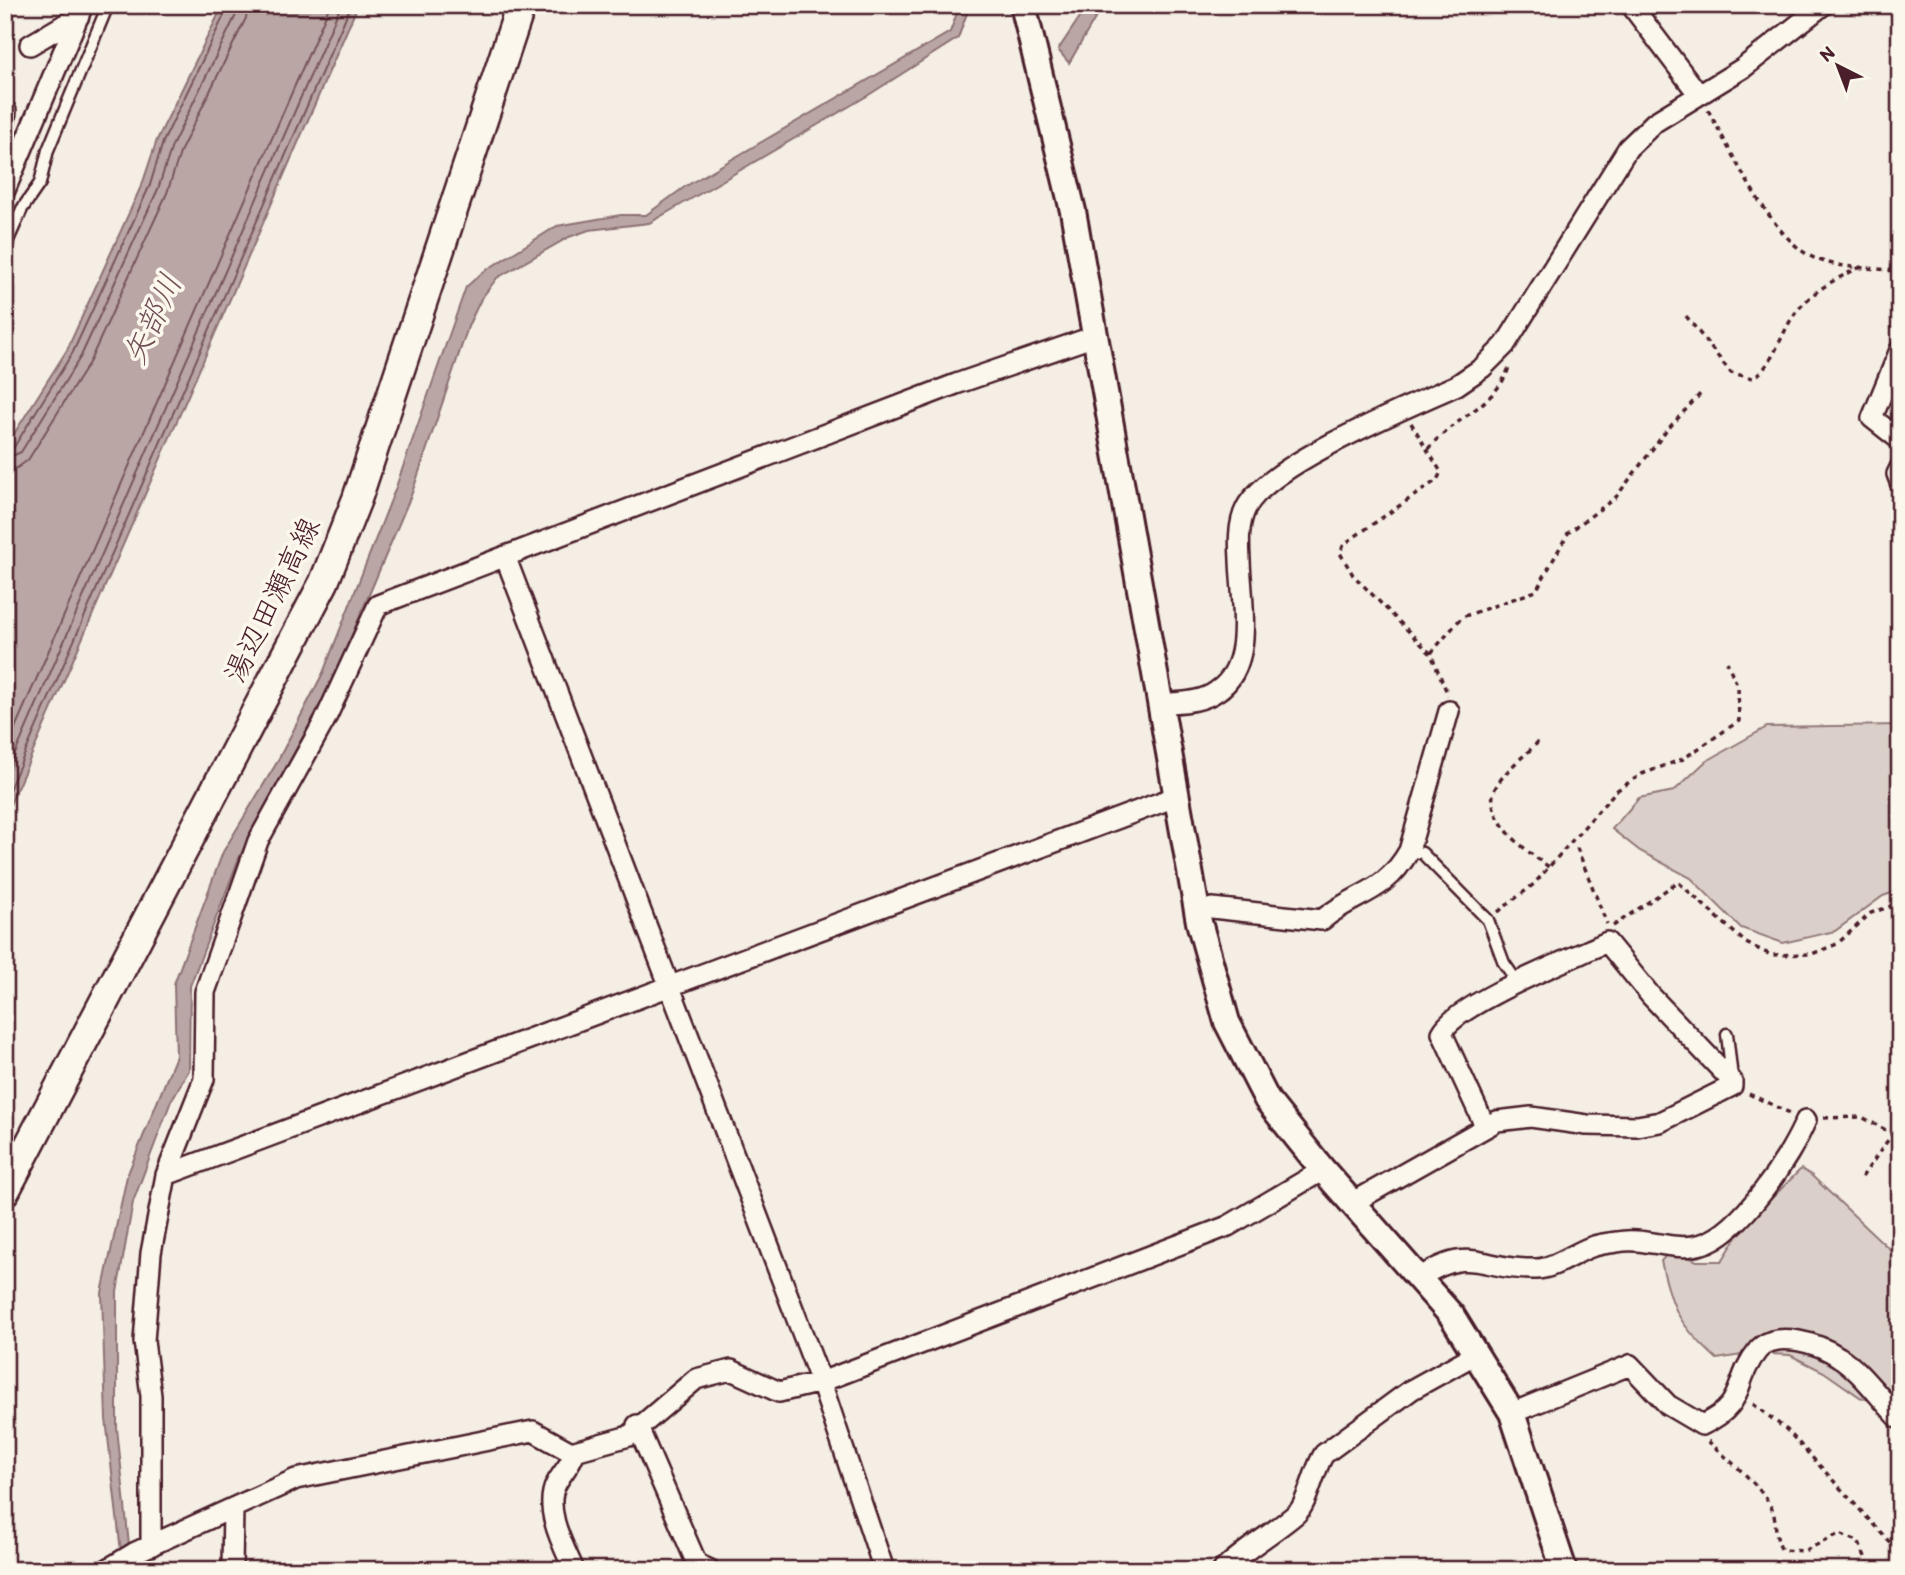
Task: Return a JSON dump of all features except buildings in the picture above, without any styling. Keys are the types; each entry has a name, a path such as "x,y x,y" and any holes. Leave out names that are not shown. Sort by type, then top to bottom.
{"main road":[{"name":"湯辺田瀬高線","path":"5,1191 324,582 357,499 521,5"}],"street":[{"path":"1023,5 1073,211 1175,797 1199,922 1227,1022 1267,1100 1322,1170 1452,1316 1476,1354 1512,1413 1564,1570"},
{"path":"1631,5 1699,95"},
{"path":"1160,704 1194,701 1217,691 1234,674 1243,643 1239,531 1246,508 1259,491 1291,467 1457,385 1482,368 1505,345 1628,148 1655,122 1743,68 1823,5"},
{"path":"30,45 81,11"},
{"path":"6,187 81,11"},
{"path":"143,1549 151,1396 144,1341 150,1253 166,1175 204,1079 205,992 258,841 325,720 378,606 956,384 1095,336"},
{"path":"1900,350 1872,418 1900,440"},
{"path":"1900,468 1896,474 1900,482"},
{"path":"505,556 821,1382 884,1570"},
{"path":"1212,908 1322,920 1334,910 1366,896 1399,869 1409,851 1449,711"},
{"path":"166,1175 1175,797"},
{"path":"1352,1203 1485,1126 1531,1117 1587,1125 1637,1126 1660,1122 1732,1086 1732,1081 1651,996 1608,935 1447,1022 1442,1033 1485,1126"},
{"path":"1419,1278 1442,1264 1465,1258 1511,1269 1540,1269 1592,1246 1632,1239 1671,1245 1702,1244 1723,1231 1769,1185 1793,1152 1806,1119"},
{"path":"110,1566 296,1479 533,1431 571,1452 575,1451 629,1436 637,1425 696,1378 731,1370 779,1392 821,1382 1228,1226 1322,1170"},
{"path":"1512,1413 1630,1365 1668,1405 1702,1425 1722,1416 1738,1392 1759,1348 1787,1339 1819,1347 1841,1357 1900,1419"},
{"path":"1223,1570 1241,1553 1299,1512 1315,1468 1324,1454 1411,1390 1476,1354"},
{"path":"637,1425 699,1568"},
{"path":"574,1570 552,1508 555,1485 571,1466 575,1451"},
{"path":"232,1570 233,1508"}],"lane":[{"path":"5,247 22,209 40,183 48,150 108,5"},
{"path":"1409,851 1422,853 1488,919 1504,963 1518,983"},
{"path":"1727,1034 1732,1081"}],"path":[{"path":"1699,95 1754,192 1787,236 1810,256 1840,266 1864,266 1900,272"},
{"path":"1686,316 1731,373 1753,377 1763,372 1793,316 1805,302 1829,282 1864,266"},
{"path":"1428,449 1504,383 1509,366 1505,345"},
{"path":"1431,653 1462,617 1536,591 1568,533 1616,497 1667,430 1703,391"},
{"path":"1402,410 1441,472 1437,480 1344,544 1340,553 1353,575 1431,653 1448,691 1449,711"},
{"path":"1488,919 1534,884 1616,791 1642,774 1683,760 1739,721 1738,687 1727,662"},
{"path":"1538,742 1502,779 1494,793 1494,805 1506,830 1521,847 1549,867"},
{"path":"1577,848 1608,935 1678,882 1746,943 1770,955 1812,954 1837,944 1871,913 1900,903"},
{"path":"1862,1177 1893,1133"},
{"path":"1738,1392 1787,1430 1895,1548 1900,1549"},
{"path":"1702,1425 1708,1441 1747,1478 1773,1508 1775,1539 1782,1550 1804,1551 1839,1534 1858,1541 1871,1570"}],"shaded area":[{"path":"1900,725 1900,890 1883,896 1835,931 1783,943 1741,928 1691,878 1640,851 1612,829 1639,798 1674,791 1705,762 1767,727"},
{"path":"1801,1169 1811,1175 1900,1259 1900,1411 1860,1397 1824,1372 1790,1355 1754,1353 1717,1359 1685,1326 1674,1305 1661,1261 1671,1250 1697,1261 1722,1261 1743,1227"}],"water":[{"name":"矢部川","path":"223,5 358,5 5,816 5,448 67,350 143,182 157,140"},
{"path":"960,5 970,5 958,38 867,96 649,223 589,230 569,237 497,278 481,299 469,324 412,493 333,680 239,858 190,986 189,1070 171,1101 133,1202 117,1292 117,1428 129,1545 137,1570 123,1570 106,1419 102,1293 127,1176 176,1056 174,984 223,852 276,764 323,673 396,487 466,287 483,272 557,226 621,215 646,215 686,186 950,32"},
{"path":"1088,5 1103,5 1069,63 1058,50"}]}
